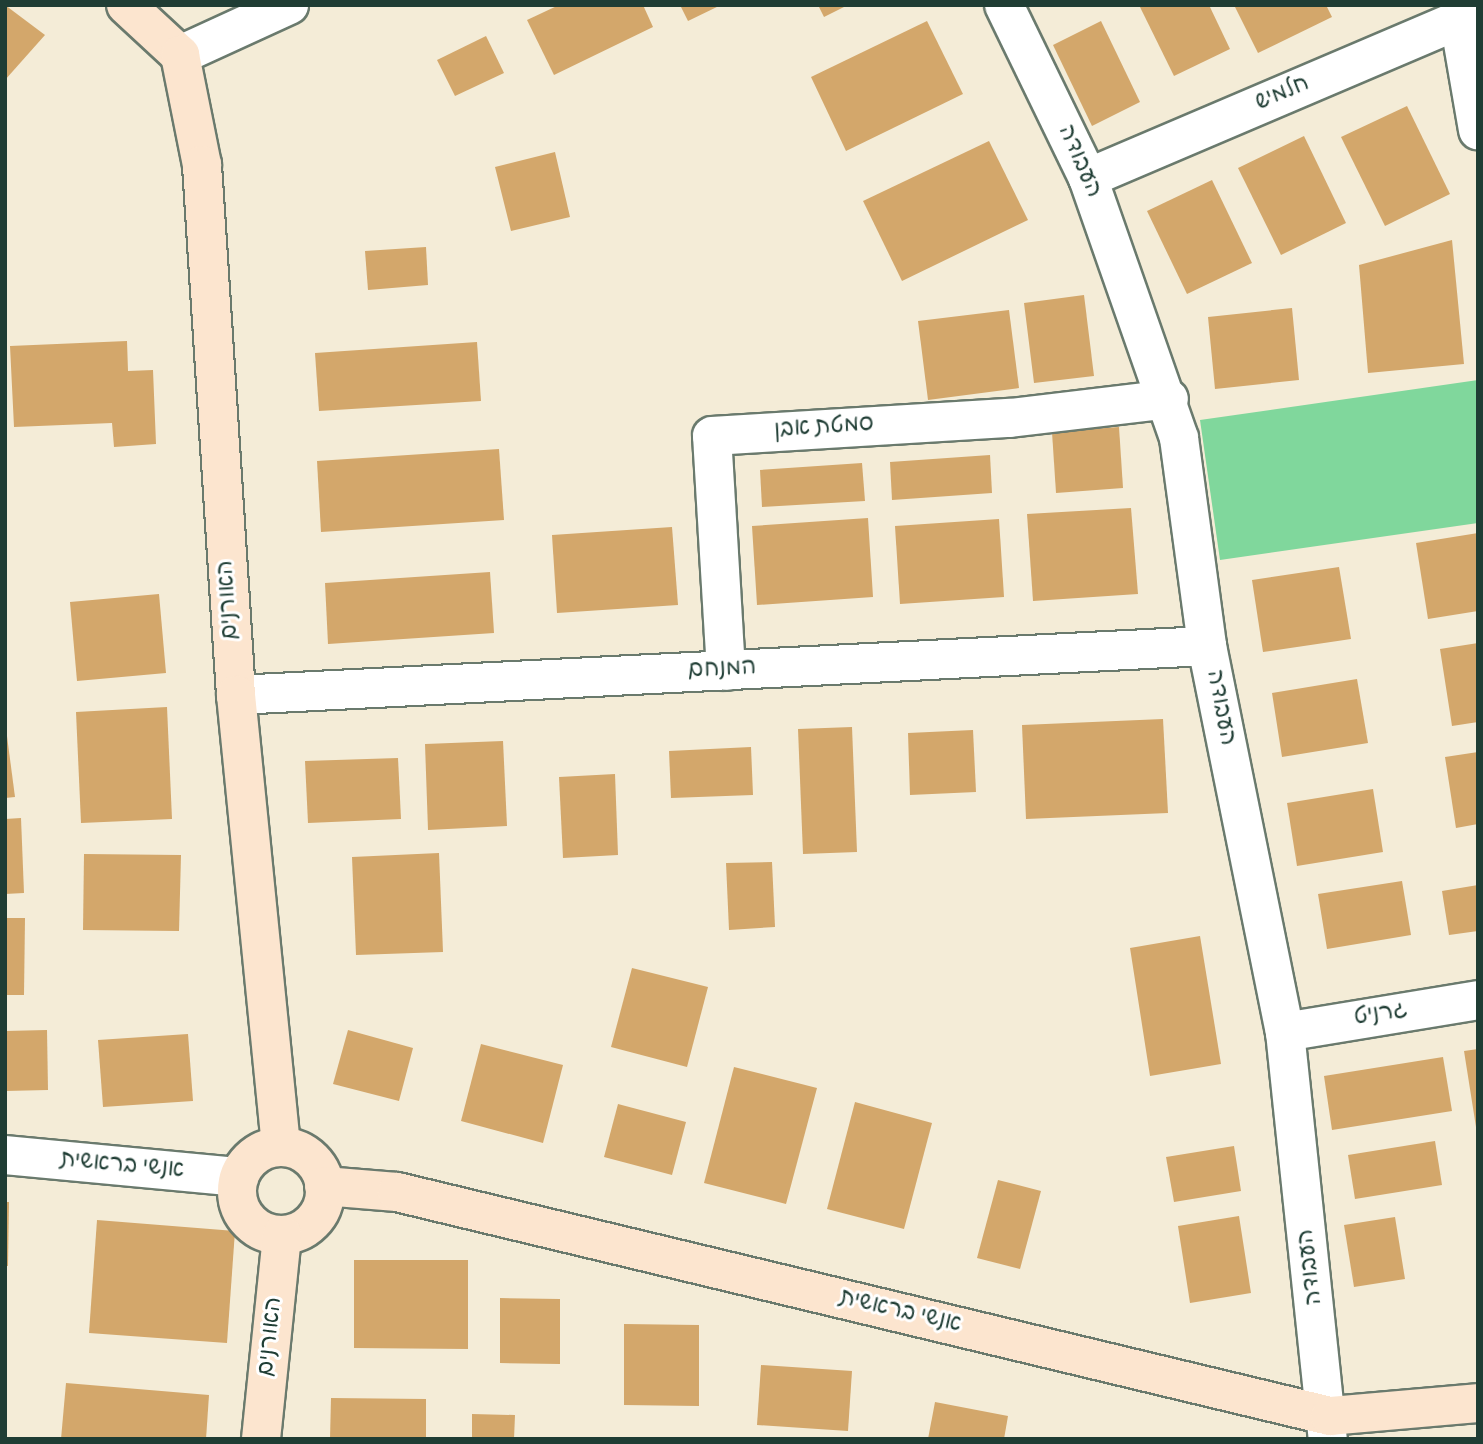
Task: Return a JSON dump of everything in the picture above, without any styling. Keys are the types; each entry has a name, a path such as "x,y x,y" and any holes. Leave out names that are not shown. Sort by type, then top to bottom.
{"street":[{"path":"126,5 180,55 289,5"},
{"name":"העבודה","path":"1004,5 1088,178 1169,399 1207,646 1284,1032 1329,1427"},
{"path":"1468,16 1478,131"},
{"name":"חלמיש","path":"1088,178 1468,16"},
{"name":"האורנים","path":"180,55 202,165 236,695 281,1147"},
{"name":"סמטת אבן","path":"726,671 712,436 1010,418 1169,399"},
{"name":"המנחם","path":"236,695 1207,646"},
{"name":"גרניט","path":"1284,1032 1478,1000"},
{"path":"281,1147 309,1157 324,1186 314,1220 282,1235 247,1220 236,1192 239,1177 257,1154 281,1147"},
{"name":"אנשי בראשית","path":"5,1155 239,1177"},
{"name":"אנשי בראשית","path":"324,1186 397,1192 1329,1427 1478,1404"},
{"name":"האורנים","path":"261,1439 282,1235"}],"green space":[{"path":"1478,380 1478,523 1220,560 1200,420"}],"building":[{"path":"5,5 45,35 5,80"},
{"path":"559,5 643,5 653,27 554,75 527,20"},
{"path":"680,5 721,5 688,21"},
{"path":"818,5 848,5 824,17"},
{"path":"1139,5 1209,5 1230,49 1174,76"},
{"path":"1234,5 1326,5 1332,17 1258,53"},
{"path":"927,21 963,94 846,151 811,77"},
{"path":"1101,21 1140,102 1092,126 1053,45"},
{"path":"486,36 504,73 455,96 437,60"},
{"path":"1407,106 1450,194 1385,226 1341,137"},
{"path":"1304,136 1346,223 1281,255 1238,168"},
{"path":"989,141 1028,220 902,281 863,201"},
{"path":"555,152 570,217 511,231 495,167"},
{"path":"1212,180 1252,263 1187,294 1147,211"},
{"path":"1452,240 1464,364 1368,373 1359,265"},
{"path":"426,247 428,285 368,290 365,251"},
{"path":"1084,295 1094,376 1034,383 1024,303"},
{"path":"1292,308 1299,380 1215,389 1208,317"},
{"path":"1009,310 1019,388 928,400 918,321"},
{"path":"127,341 128,371 153,370 156,444 114,447 112,423 14,427 10,346"},
{"path":"477,342 481,401 319,411 315,353"},
{"path":"1119,427 1123,488 1056,493 1052,432"},
{"path":"499,449 504,520 321,532 317,461"},
{"path":"990,455 992,493 892,500 890,462"},
{"path":"862,463 865,501 762,507 760,470"},
{"path":"1131,508 1138,594 1033,601 1027,514"},
{"path":"868,518 873,597 757,605 752,526"},
{"path":"999,519 1004,597 900,604 895,526"},
{"path":"672,527 678,605 557,613 552,535"},
{"path":"1478,533 1478,611 1428,619 1416,543"},
{"path":"1339,567 1351,639 1263,652 1252,580"},
{"path":"490,572 494,633 328,644 325,583"},
{"path":"159,594 166,673 77,681 70,602"},
{"path":"1478,643 1478,722 1452,726 1440,649"},
{"path":"1357,679 1368,743 1282,757 1272,693"},
{"path":"167,707 172,819 81,823 76,712"},
{"path":"1163,719 1168,813 1026,819 1022,725"},
{"path":"5,721 15,797 5,798"},
{"path":"852,727 857,852 803,854 798,729"},
{"path":"973,730 976,792 910,795 908,733"},
{"path":"503,741 507,826 428,830 425,744"},
{"path":"751,747 753,795 671,798 669,751"},
{"path":"1478,752 1478,824 1456,828 1445,757"},
{"path":"398,758 401,819 308,823 305,761"},
{"path":"615,774 618,855 563,858 559,777"},
{"path":"1373,789 1383,852 1297,866 1287,803"},
{"path":"21,818 24,893 5,894 5,819"},
{"path":"439,853 443,952 356,955 352,857"},
{"path":"84,854 181,855 179,931 83,930"},
{"path":"772,862 775,927 729,930 726,863"},
{"path":"1402,881 1411,935 1327,949 1318,894"},
{"path":"1478,885 1478,931 1449,935 1442,891"},
{"path":"5,918 25,918 24,995 5,995"},
{"path":"1200,936 1221,1064 1150,1076 1130,948"},
{"path":"632,968 708,987 687,1067 611,1047"},
{"path":"47,1030 48,1090 5,1091 5,1031"},
{"path":"348,1030 413,1048 399,1101 333,1084"},
{"path":"188,1034 193,1101 103,1107 98,1040"},
{"path":"481,1044 563,1065 543,1143 461,1121"},
{"path":"1478,1049 1478,1127 1476,1127 1464,1051"},
{"path":"1443,1057 1452,1111 1332,1130 1324,1076"},
{"path":"734,1067 817,1088 786,1204 704,1183"},
{"path":"855,1102 932,1123 904,1229 827,1209"},
{"path":"618,1104 686,1122 672,1175 604,1157"},
{"path":"1435,1141 1442,1185 1355,1199 1348,1155"},
{"path":"1234,1146 1241,1191 1174,1202 1166,1157"},
{"path":"998,1180 1041,1191 1020,1269 977,1258"},
{"path":"5,1202 9,1202 8,1266 5,1266"},
{"path":"1239,1216 1251,1293 1190,1303 1178,1226"},
{"path":"1395,1217 1405,1279 1354,1287 1344,1225"},
{"path":"97,1220 235,1231 227,1343 89,1333"},
{"path":"354,1260 468,1260 468,1349 354,1348"},
{"path":"500,1298 560,1299 560,1364 500,1363"},
{"path":"624,1324 699,1325 699,1406 624,1405"},
{"path":"761,1365 852,1371 848,1431 757,1425"},
{"path":"66,1383 209,1395 206,1439 61,1439"},
{"path":"331,1398 426,1399 426,1439 330,1439"},
{"path":"935,1402 1008,1416 1004,1439 928,1439"},
{"path":"472,1414 515,1415 514,1439 472,1439"}]}
